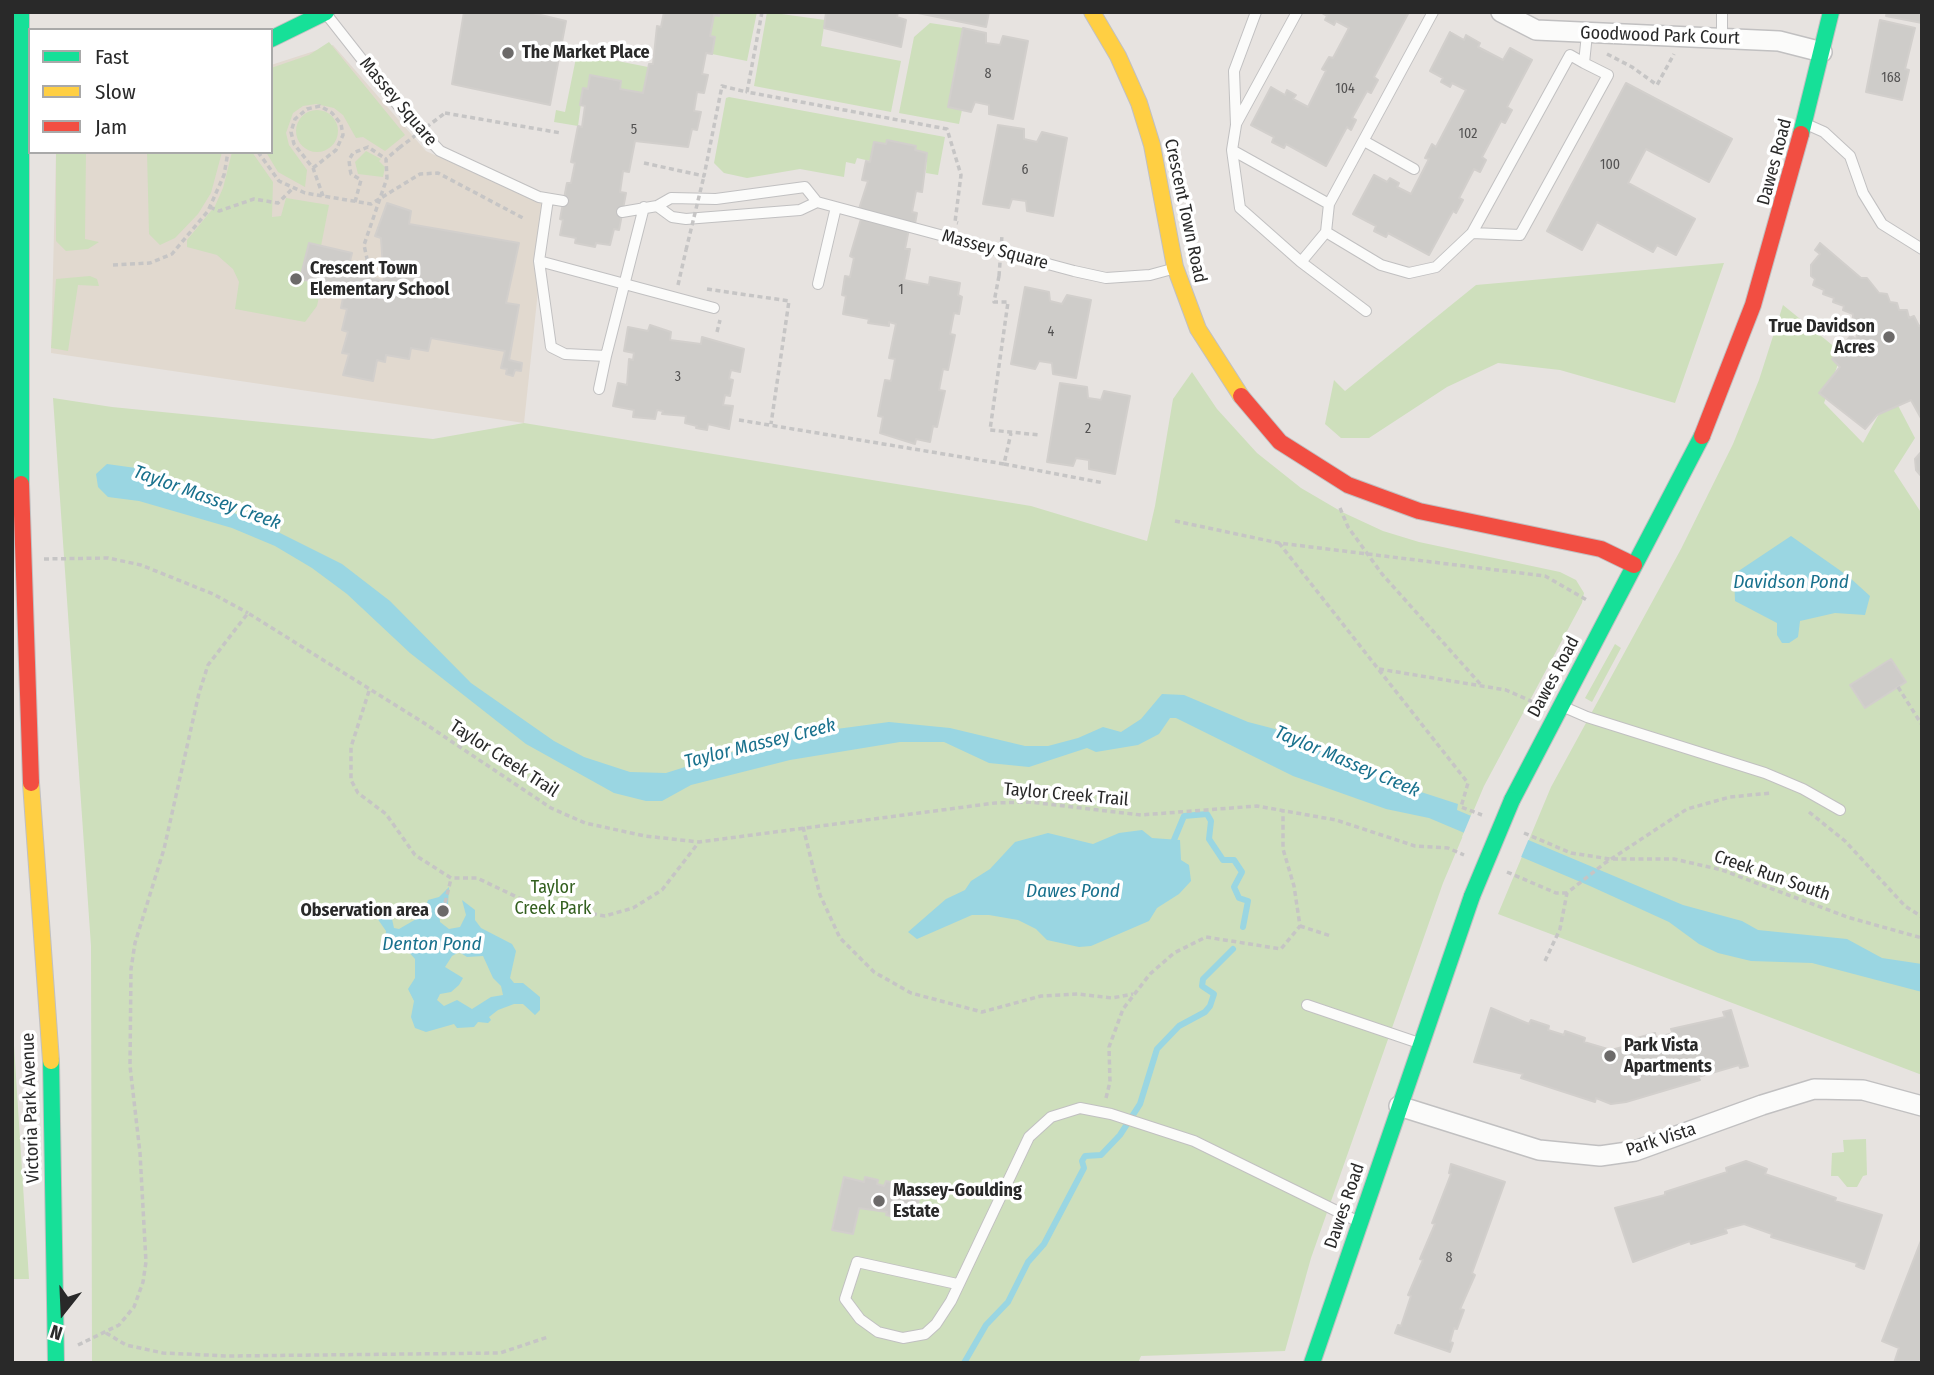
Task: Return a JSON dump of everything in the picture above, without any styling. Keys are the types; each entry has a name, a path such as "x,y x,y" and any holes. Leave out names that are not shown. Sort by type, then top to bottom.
{"street":[{"name":"Victoria Park Avenue","path":"21,12 25,46 21,557 32,816 51,1065 56,1363"},
{"path":"273,38 325,12"},
{"name":"Crescent Town Road","path":"1091,12 1118,56 1139,103 1152,145 1175,267 1198,329 1223,371 1250,408 1280,442 1348,485 1407,507 1601,549 1634,565"},
{"name":"Goodwood Park Court","path":"1501,12 1536,30 1779,41 1822,52"},
{"name":"Dawes Road","path":"1312,1363 1419,1043 1472,896 1512,800 1634,565 1662,518 1713,414 1753,305 1805,124 1831,12"},
{"name":"Park Vista","path":"1399,1106 1539,1150 1600,1156 1635,1151 1814,1089 1863,1090 1922,1106"}],"lane":[{"name":"Massey Square","path":"325,12 404,113 440,151 548,199 563,201"},
{"path":"1256,12 1234,71 1236,125 1232,150 1240,208 1301,262 1366,311"},
{"path":"1236,125 1297,12"},
{"path":"1301,262 1326,232 1329,204 1433,12"},
{"path":"1721,38 1722,12"},
{"path":"1584,63 1587,34"},
{"path":"1326,232 1381,265 1409,273 1436,267 1472,233 1570,55 1608,75 1520,235 1472,233"},
{"path":"1805,124 1824,132 1850,156 1863,193 1882,224 1922,249"},
{"path":"1364,141 1413,169"},
{"path":"1232,150 1329,204"},
{"name":"Massey Square","path":"622,212 657,206 671,198 716,199 805,187 817,202 836,208 1106,278 1150,275 1175,267"},
{"path":"548,199 539,261 551,347 565,354 606,356"},
{"name":"Massey Square","path":"657,206 672,217 686,219 800,210 817,202"},
{"path":"599,389 644,207"},
{"path":"818,284 836,208"},
{"path":"539,261 714,308"},
{"path":"1561,705 1587,717 1765,773 1803,789 1840,810"},
{"path":"1307,1006 1419,1043"},
{"path":"957,1284 857,1262 845,1299 860,1319 878,1332 913,1338 925,1334 936,1324 957,1284 1029,1137 1051,1117 1080,1108 1107,1113 1209,1147 1276,1184 1360,1222"}],"path":[{"path":"747,92 762,12"},
{"path":"1601,52 1632,67 1657,85 1683,37"},
{"path":"690,287 678,285 722,86 947,129 961,175 955,222 967,225"},
{"path":"313,168 335,150 343,135 341,124 332,113 320,106 307,109 295,119 291,132 294,144 313,168 323,196"},
{"path":"386,159 445,113 561,133"},
{"path":"355,202 361,180 350,169 353,153 368,147 386,159 389,166 381,199 364,245 371,277"},
{"path":"113,265 150,263 172,254 209,207 224,176 228,154"},
{"path":"259,154 279,181 292,189 371,204 420,174 438,173 523,218"},
{"path":"644,163 704,176"},
{"path":"209,207 219,211 234,204 261,198 278,203 292,189"},
{"path":"990,232 1002,235 994,302 1007,302 990,430 1040,435"},
{"path":"702,288 789,300 771,424"},
{"path":"739,420 1104,483"},
{"path":"1004,464 1011,433"},
{"path":"1340,506 1348,527 1382,574 1482,686"},
{"path":"1175,521 1279,543 1545,576 1587,600"},
{"path":"1279,543 1468,783 1461,807 1486,817"},
{"name":"Taylor Creek Trail","path":"46,559 108,558 141,565 213,594 424,723 551,808 585,823 611,829 699,842 995,803 1031,802 1140,815 1257,806 1336,820 1415,846 1448,848 1471,858"},
{"path":"56,1345 78,1345 106,1334 119,1325 134,1307 144,1282 146,1262 140,1153 130,1066 131,969 135,943 164,849 208,665 248,613"},
{"path":"1377,669 1506,690 1533,702"},
{"path":"1898,687 1922,725"},
{"path":"369,691 351,747 351,780 359,793 386,814 415,855 451,878 477,878 540,908 572,909 604,916 633,908 662,890 699,842"},
{"path":"1507,871 1556,893 1567,893 1610,859 1688,809 1730,797 1770,793 1779,796"},
{"path":"1283,809 1283,849 1300,926"},
{"path":"1807,810 1845,841 1905,906 1922,916"},
{"path":"803,827 820,895 840,938 874,972 911,993 982,1012 1041,996 1078,993 1112,998 1135,993"},
{"name":"Creek Run South","path":"1522,832 1571,853 1610,859 1674,859 1722,870 1847,917 1922,938"},
{"path":"443,911 451,878"},
{"path":"1545,961 1560,929 1567,893"},
{"path":"1300,926 1331,936"},
{"path":"1107,1113 1110,1082 1108,1047 1123,1009 1150,974 1174,953 1206,937 1281,948 1300,926"},
{"path":"106,1334 126,1345 163,1353 228,1356 500,1353 548,1338"}],"shaded area":[{"name":"Crescent Town Elementary School","path":"333,45 426,151 547,206 524,423 51,353 56,154 273,154 273,64"}],"green space":[{"path":"719,12 757,12 747,61 712,54 715,37 710,36 714,15 718,16"},
{"path":"767,12 825,20 821,46 901,61 891,112 754,86"},
{"path":"930,23 963,28 948,107 962,110 959,124 899,113 914,37"},
{"path":"329,42 405,135 385,151 363,137 356,138 343,115 334,108 316,104 303,106 293,113 286,133 289,145 307,170 305,187 278,172 267,154 273,154 273,67 309,55"},
{"path":"577,53 648,67 643,93 620,89 621,81 590,75 588,89 583,89 578,126 554,122 556,110 565,112"},
{"path":"726,98 945,137 938,175 926,173 927,153 915,150 915,146 887,140 886,144 874,142 870,161 857,158 855,164 846,162 844,177 800,169 747,178 724,173 714,163"},
{"path":"317,110 332,116 338,131 332,146 317,152 302,146 296,131 302,116"},
{"path":"366,151 381,159 379,161 385,167 383,177 358,174 355,162"},
{"path":"56,154 86,154 85,239 99,242 88,249 66,251 56,241"},
{"path":"147,154 221,154 211,193 198,214 175,238 160,245 149,234"},
{"path":"232,154 253,154 273,182 272,217 281,216 286,198 329,205 321,246 309,243 300,278 322,283 317,306 305,322 235,309 239,282 233,269 217,255 187,247 187,240 215,206 223,188"},
{"path":"1724,263 1675,403 1560,370 1498,363 1447,387 1369,438 1341,438 1325,424 1334,380 1345,391 1476,285"},
{"path":"90,276 97,279 99,286 78,285 68,351 51,348 56,279"},
{"path":"1783,305 1842,353 1824,403 1863,443 1891,392 1915,438 1894,471 1922,514 1922,1075 1498,914 1551,787 1681,549 1733,444 1759,380"},
{"name":"Taylor Creek Park","path":"1192,372 1217,409 1257,453 1301,488 1342,512 1383,531 1419,542 1560,572 1576,580 1584,593 1582,603 1484,786 1443,883 1311,1258 1285,1351 1141,1356 1138,1363 92,1363 91,946 53,398 112,407 433,439 524,423 1031,506 1147,541 1173,399"},
{"path":"1615,644 1621,648 1592,702 1585,698"},
{"path":"12,1014 29,1279 12,1279"},
{"path":"1866,1139 1867,1175 1863,1176 1857,1187 1847,1187 1838,1176 1831,1176 1832,1153 1844,1152 1843,1140"}],"water":[{"name":"Taylor Massey Creek","path":"107,464 143,469 186,495 258,522 342,564 390,601 471,683 554,741 584,757 630,772 666,773 784,736 889,722 950,728 1025,746 1048,746 1078,738 1103,727 1121,732 1141,719 1162,694 1184,695 1248,722 1275,729 1381,779 1458,804 1457,810 1683,905 1742,921 1758,930 1847,939 1882,958 1922,964 1922,992 1812,963 1751,961 1718,953 1699,944 1669,922 1590,886 1429,818 1386,809 1293,776 1176,718 1170,718 1159,734 1138,745 1096,752 1087,748 1029,767 989,763 944,742 900,742 790,760 691,785 662,801 646,801 614,793 526,744 410,653 347,594 312,568 275,546 232,528 139,501 108,497 98,487 96,474"},
{"name":"Davidson Pond","path":"1791,536 1848,576 1870,596 1865,615 1835,613 1800,621 1798,637 1789,643 1782,643 1777,635 1777,623 1735,601 1734,574"},
{"name":"Dawes Pond","path":"1142,830 1152,838 1180,840 1181,860 1189,865 1191,881 1179,894 1157,908 1149,921 1091,946 1079,947 1047,940 1036,929 1018,920 989,915 972,915 917,939 908,932 946,899 965,890 971,881 990,869 1015,842 1048,833 1093,844 1119,833"},
{"name":"Denton Pond","path":"449,887 448,904 439,910 440,922 449,929 460,927 466,915 462,900 475,910 475,920 481,928 512,944 516,951 510,978 514,983 523,983 540,997 540,1010 535,1015 523,1004 514,1004 498,1010 489,1017 491,1020 488,1023 478,1022 474,1027 457,1028 454,1024 426,1032 415,1028 411,1017 414,1001 408,989 415,978 415,959 407,950 393,947 385,941 386,931 368,905 375,903 381,913 390,910 394,928 399,929 418,918 420,912 416,905 425,908 428,900 439,897","holes":["459,952 467,957 483,956 493,978 501,986 503,995 491,997 472,1009 457,1000 444,1006 437,1000 440,994 451,992 463,978 445,967 452,956"]}],"pier":[{"path":"1472,813 1530,836 1519,862 1462,837"}],"building":[{"name":"The Market Place","path":"464,12 528,12 566,21 550,105 452,84"},
{"path":"664,12 719,12 719,16 714,15 710,36 715,37 712,54 706,53 702,74 708,75 704,93 697,92 694,111 701,112 697,130 692,129 688,147 635,141 629,172 623,171 620,192 626,193 619,230 614,229 610,245 596,243 595,247 575,243 576,238 560,235 563,220 560,219 567,183 571,183 575,163 571,162 578,126 582,127 585,106 580,105 583,88 588,89 590,75 621,81 620,89 643,93 649,64 653,64 657,26 661,27"},
{"path":"826,12 898,12 897,17 906,20 901,47 824,28"},
{"path":"913,12 989,12 986,27"},
{"path":"1320,12 1409,12 1374,77 1378,80 1371,93 1367,91 1352,118 1356,120 1351,130 1347,127 1326,166 1286,144 1284,148 1272,142 1274,137 1251,125 1271,87 1285,95 1287,90 1296,95 1293,99 1308,107 1326,71 1322,69 1329,57 1333,58 1349,28 1336,21 1334,25 1325,20 1327,16"},
{"path":"1887,12 1922,12 1922,23 1886,16"},
{"path":"1880,20 1915,28 1905,69 1909,70 1902,100 1866,92"},
{"path":"963,28 986,33 986,43 1000,45 1003,36 1028,41 1013,119 989,114 989,105 975,102 971,112 948,107"},
{"path":"1450,32 1464,40 1466,35 1480,43 1478,47 1503,60 1510,48 1532,60 1507,107 1512,110 1505,123 1501,121 1482,157 1486,160 1480,172 1474,169 1459,198 1463,200 1456,213 1453,211 1429,255 1388,233 1386,237 1374,231 1376,226 1353,214 1374,175 1387,182 1390,178 1399,183 1397,187 1411,194 1429,159 1425,158 1432,144 1436,147 1466,90 1452,83 1450,87 1441,82 1443,78 1430,71"},
{"path":"1626,83 1732,139 1709,182 1646,149 1628,183 1695,219 1676,255 1657,245 1653,252 1597,222 1582,250 1547,231"},
{"path":"998,125 1024,129 1024,139 1037,142 1042,132 1067,138 1053,216 1027,211 1026,201 1012,199 1009,208 983,204"},
{"path":"887,140 916,146 915,150 927,153 922,192 916,191 912,212 917,213 914,229 909,229 905,249 910,249 904,280 929,285 930,277 960,283 958,295 962,297 959,314 954,313 950,334 955,335 948,370 943,369 939,390 945,391 937,427 933,426 930,442 916,439 915,444 880,433 883,417 878,416 885,380 891,381 895,359 889,358 896,324 889,322 889,326 868,323 869,319 843,314 845,276 850,277 854,258 850,256 861,219 856,218 868,181 862,180 866,161 870,162 874,142 886,144"},
{"path":"387,203 411,211 409,224 519,243 506,303 519,305 509,360 522,363 521,371 515,370 513,376 506,374 507,369 501,368 505,351 431,338 428,351 411,348 409,359 386,355 385,362 377,360 373,381 343,375 349,354 342,353 348,332 342,330 347,309 341,308 345,288 300,279 309,243 352,253 347,273 378,279 384,283 381,238 375,236"},
{"name":"True Davidson Acres","path":"1820,243 1861,278 1867,278 1879,293 1887,294 1890,302 1897,303 1899,310 1907,310 1909,318 1914,316 1919,326 1922,325 1922,420 1911,400 1877,415 1865,429 1819,393 1840,367 1832,359 1851,335 1856,340 1859,322 1853,318 1853,314 1843,310 1844,306 1833,302 1834,298 1823,294 1824,290 1813,285 1815,279 1811,276 1811,265 1820,254 1815,250"},
{"path":"1025,287 1049,292 1050,301 1062,304 1067,295 1091,300 1076,378 1053,374 1052,363 1039,361 1035,369 1011,364"},
{"path":"650,325 671,332 670,340 701,344 702,337 744,349 740,372 731,370 729,379 733,380 730,396 725,395 723,405 733,406 729,429 708,424 707,430 696,428 697,426 685,423 686,416 662,414 663,411 657,410 655,419 633,417 634,410 613,406 618,383 627,385 629,359 633,360 634,353 624,351 628,327 648,331"},
{"path":"1060,383 1087,387 1088,398 1101,400 1104,391 1130,396 1115,474 1089,469 1089,460 1076,458 1073,466 1047,462"},
{"path":"1922,451 1922,477 1916,470 1915,459"},
{"path":"1891,659 1906,682 1865,708 1850,685"},
{"name":"Park Vista Apartments","path":"1491,1008 1529,1024 1531,1020 1549,1026 1548,1030 1564,1035 1565,1031 1585,1038 1584,1042 1611,1050 1638,1043 1637,1038 1655,1033 1656,1038 1673,1033 1671,1029 1725,1017 1723,1012 1731,1010 1748,1066 1740,1068 1739,1065 1698,1077 1700,1080 1626,1102 1611,1104 1596,1098 1595,1102 1521,1078 1523,1074 1474,1062"},
{"path":"1746,1161 1767,1169 1765,1174 1836,1198 1835,1201 1882,1215 1864,1269 1856,1266 1857,1263 1771,1237 1772,1234 1744,1224 1725,1229 1727,1233 1691,1244 1690,1241 1633,1262 1615,1208 1665,1195 1665,1192 1727,1172 1726,1168"},
{"path":"1451,1164 1505,1182 1472,1273 1475,1275 1460,1309 1464,1310 1457,1329 1454,1328 1450,1352 1395,1333 1398,1325 1401,1326 1411,1296 1408,1295 1423,1260 1420,1259 1435,1224 1432,1223 1451,1174"},
{"name":"Massey-Goulding Estate","path":"844,1177 864,1182 865,1177 878,1180 877,1184 884,1186 886,1181 899,1184 898,1189 920,1194 916,1212 909,1210 907,1218 898,1218 886,1215 887,1212 859,1208 853,1234 832,1230"},
{"path":"1922,1238 1922,1363 1894,1363 1899,1348 1882,1341"}],"waterway":[{"path":"1174,840 1184,816 1207,814 1211,821 1209,839 1223,860 1234,860 1242,872 1234,887 1239,898 1248,901 1243,927"},
{"path":"964,1363 986,1325 1008,1302 1028,1262 1044,1244 1084,1168 1082,1161 1085,1156 1101,1155 1120,1135 1140,1104 1157,1049 1179,1026 1205,1012 1210,1006 1214,994 1202,986 1203,979 1233,949"}],"traffic: fast":[{"path":"21,12 21,484"},
{"path":"273,38 326,12"},
{"path":"1801,134 1831,12"},
{"path":"1512,800 1702,436"},
{"path":"1472,896 1512,800"},
{"path":"1312,1363 1472,896"},
{"path":"51,1061 56,1363"}],"traffic: slow":[{"path":"1092,12 1118,56 1139,103 1152,145 1175,267 1198,329 1241,396"},
{"path":"31,783 51,1061"}],"traffic: jam":[{"path":"1702,436 1753,305 1801,134"},
{"path":"1241,396 1280,442 1348,485 1419,511 1601,549 1634,565"},
{"path":"21,484 31,783"}],"place":[{"name":"The Market Place","path":"508,53"},
{"name":"Crescent Town Elementary School","path":"296,279"},
{"name":"True Davidson Acres","path":"1889,337"},
{"name":"Observation area","path":"443,911"},
{"name":"Park Vista Apartments","path":"1610,1056"},
{"name":"Massey-Goulding Estate","path":"879,1201"}]}
